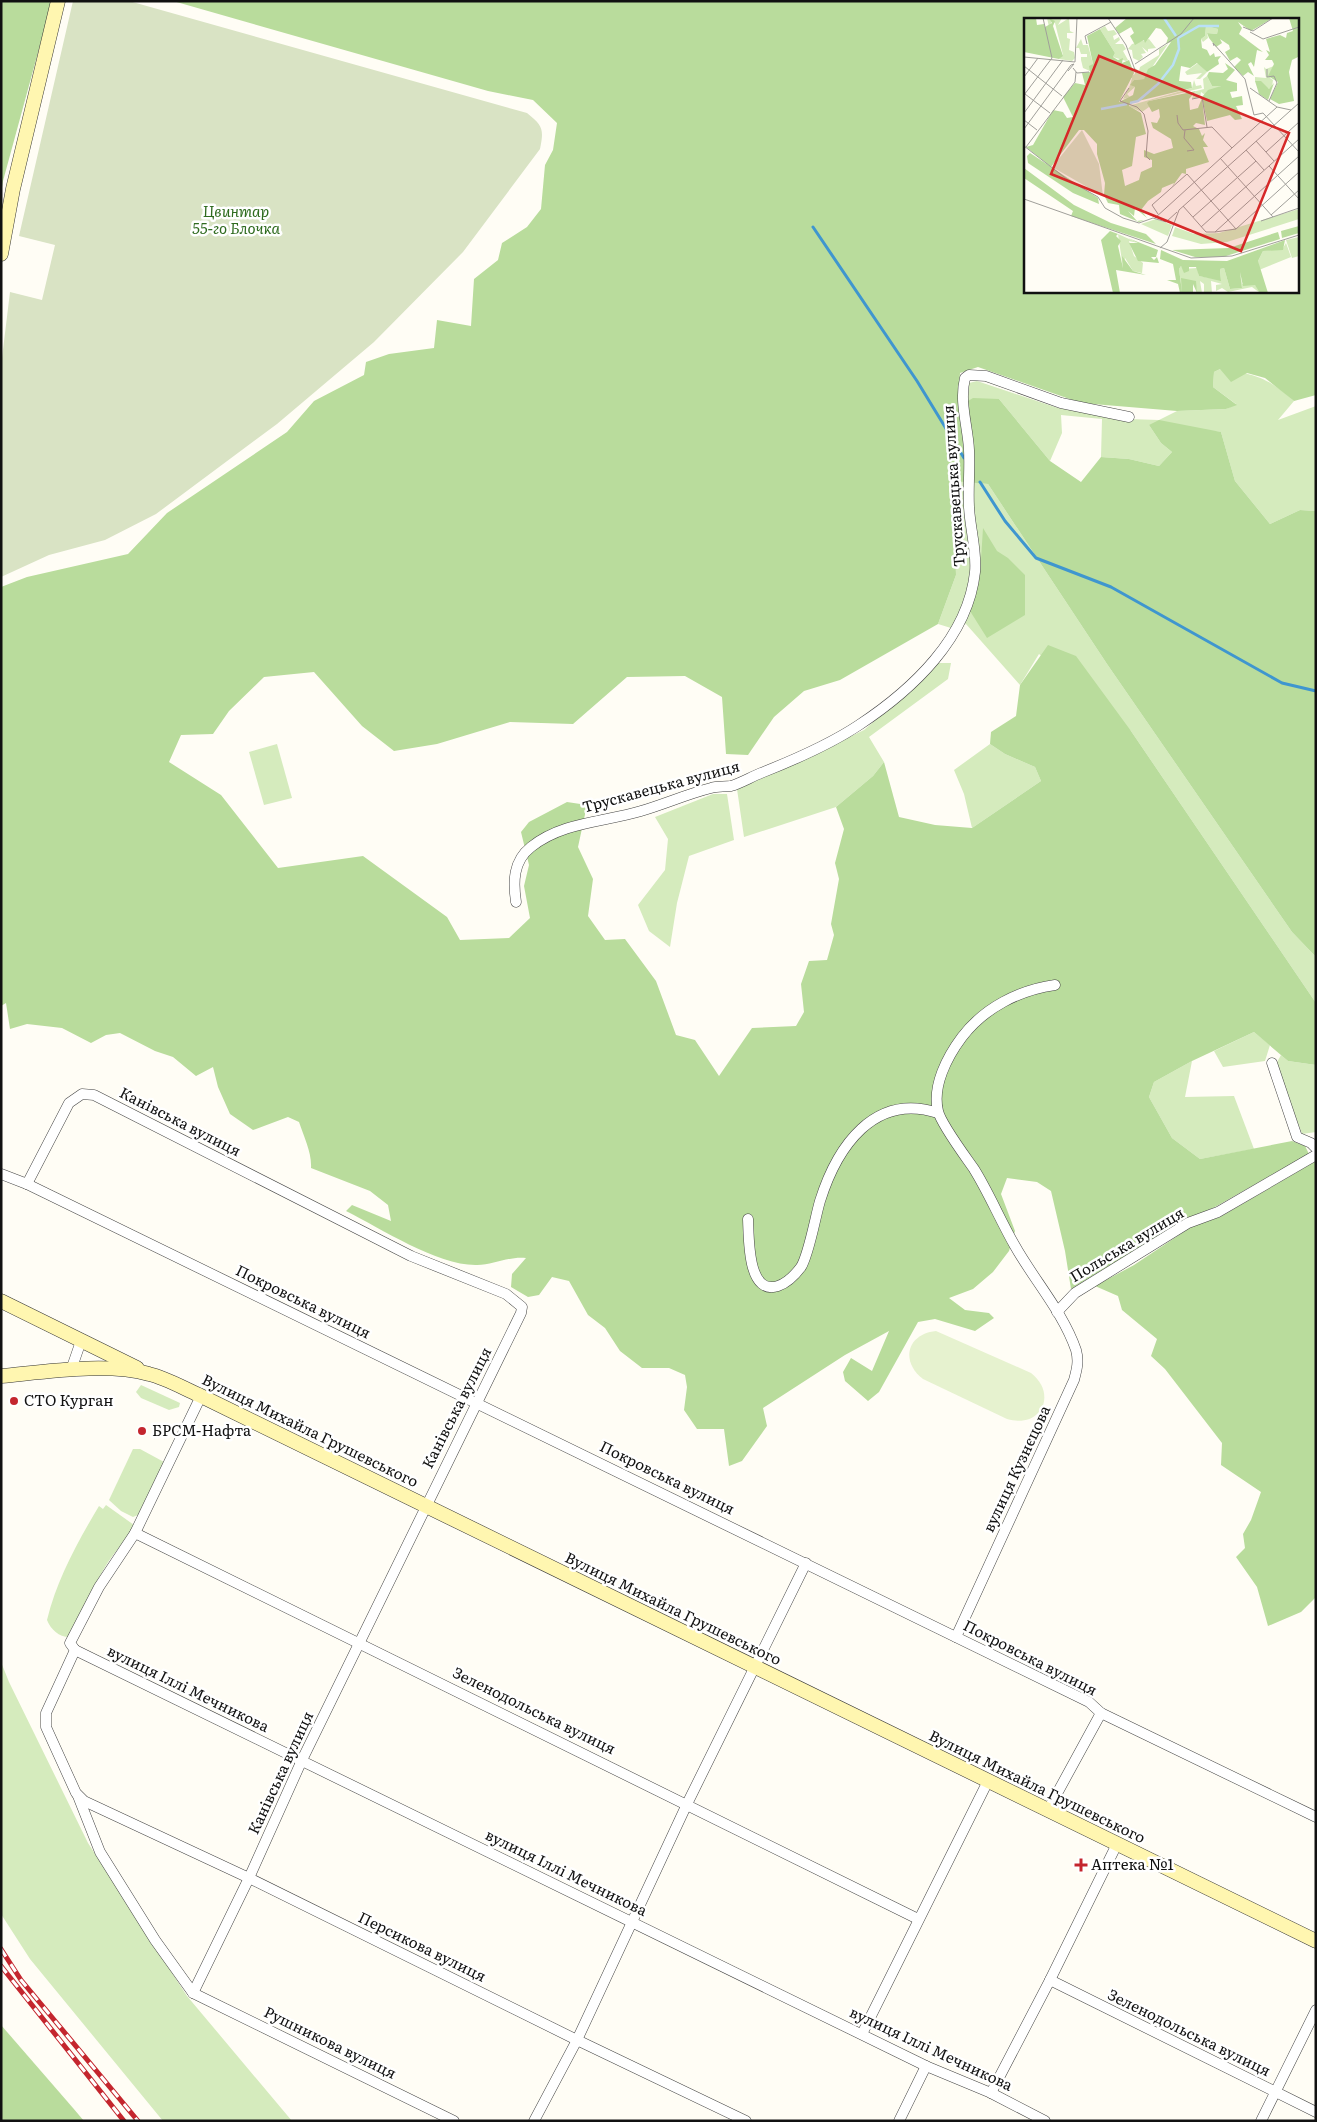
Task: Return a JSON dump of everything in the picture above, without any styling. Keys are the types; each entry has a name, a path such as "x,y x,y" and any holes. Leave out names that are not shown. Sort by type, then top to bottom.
{"street":[{"path":"1,254 13,189 58,1"},
{"name":"Трускавецька вулиця","path":"516,902 514,890 516,868 520,858 530,847 542,840 565,828 640,812 713,788 731,786 784,764 857,726 890,703 934,661 948,642 963,613 972,590 975,570 969,508 969,450 963,397 965,378 969,375 986,376 1061,403 1129,417"},
{"path":"1055,985 1031,988 1015,995 982,1017 966,1032 952,1050 936,1095 938,1113 982,1182 1014,1245 1057,1312"},
{"path":"1272,1063 1297,1136 1311,1143 1316,1148"},
{"name":"Канівська вулиця","path":"27,1184 69,1102 82,1094 94,1095 411,1256 493,1288 518,1301 522,1306 521,1313 302,1760 249,1878 193,1993"},
{"path":"748,1220 750,1256 754,1275 763,1284 775,1287 786,1283 802,1266 830,1174 842,1152 871,1119 888,1111 912,1108 926,1109 938,1113"},
{"name":"Польська вулиця","path":"1057,1312 1075,1293 1188,1223 1218,1212 1316,1155"},
{"name":"Покровська вулиця","path":"1,1174 27,1184 806,1563 1089,1702 1101,1713 1316,1817"},
{"path":"1,1301 148,1374"},
{"name":"вулиця Кузнєцова","path":"956,1637 1074,1380 1079,1363 1075,1349 1057,1312"},
{"path":"71,1370 81,1341"},
{"name":"Вулиця Михайла Грушевського","path":"1,1376 71,1370 125,1370 148,1374 202,1396 754,1668 1316,1941"},
{"path":"193,1993 155,1940 100,1852 46,1726 46,1713 75,1650 70,1644 99,1587 134,1533 202,1396"},
{"name":"Зеленодольська вулиця","path":"134,1533 360,1642 918,1919"},
{"path":"534,2121 577,2040 687,1804 806,1563"},
{"name":"вулиця Іллі Мечникова","path":"75,1650 926,2066 991,2093 1045,2121"},
{"path":"1048,1810 1101,1713"},
{"path":"862,2034 988,1781"},
{"name":"Персикова вулиця","path":"76,1793 84,1801 249,1878 746,2121"},
{"path":"991,2093 1050,1980 1117,1844"},
{"name":"Зеленодольська вулиця","path":"1050,1980 1316,2112"},
{"name":"Рушникова вулиця","path":"193,1993 454,2121"},
{"path":"1261,2121 1316,2010"},
{"path":"899,2121 926,2066"}],"green space":[{"path":"1,1 52,1 1,194"},
{"name":"Цвинтар 55-го Блочка","path":"73,1 129,1 527,113 541,128 541,142 540,149 463,252 374,342 277,424 156,514 105,540 49,555 1,577 1,366 10,292 42,300 55,245 19,236"},
{"path":"173,1 1316,1 1316,395 1294,401 1265,378 1247,373 1231,382 1220,369 1214,372 1213,387 1237,405 1226,409 1177,411 1081,403 978,367 960,373 958,407 973,398 999,399 1050,461 1081,482 1101,457 1129,459 1159,466 1172,452 1161,443 1149,425 1159,420 1221,432 1235,481 1270,524 1300,510 1316,511 1316,957 1292,932 1107,664 988,484 953,481 956,575 938,624 840,680 804,691 774,717 748,755 726,754 722,697 685,676 627,677 573,724 510,722 437,744 394,751 362,726 314,672 264,677 229,711 213,734 181,735 169,762 221,795 278,868 363,856 447,917 460,940 509,938 530,918 524,886 529,865 521,832 529,822 567,802 587,805 578,847 593,879 588,916 605,940 625,939 656,981 676,1035 695,1040 719,1076 752,1028 796,1026 804,1012 801,984 809,961 827,960 834,935 831,924 839,879 835,863 844,829 836,807 873,776 884,762 899,817 935,825 972,828 1041,781 1035,767 1005,754 990,744 991,732 1016,716 1020,685 1048,645 1076,656 1131,731 1316,1003 1316,1065 1288,1061 1254,1032 1192,1061 1154,1082 1149,1097 1172,1138 1200,1159 1292,1141 1305,1146 1309,1154 1215,1207 1178,1224 1071,1289 1065,1251 1051,1191 1037,1182 1007,1178 1001,1194 1015,1231 1009,1251 993,1272 973,1289 949,1298 965,1310 989,1313 994,1318 975,1331 935,1319 918,1322 879,1392 868,1401 845,1381 843,1372 851,1358 872,1371 889,1331 845,1355 763,1408 767,1426 742,1461 729,1466 724,1429 697,1429 684,1410 687,1387 685,1375 669,1368 642,1368 620,1351 605,1328 588,1315 569,1281 552,1277 539,1295 528,1297 511,1287 512,1274 526,1258 514,1258 477,1265 445,1260 410,1245 346,1211 352,1205 391,1221 388,1205 370,1191 311,1168 309,1151 299,1122 288,1117 253,1130 230,1114 218,1087 213,1067 196,1076 173,1057 155,1051 120,1033 106,1035 91,1043 62,1028 27,1024 10,1029 6,1003 1,1006 1,587 27,577 128,554 167,513 287,432 314,401 364,375 366,362 389,354 434,348 437,320 471,326 474,279 498,260 502,243 527,227 541,209 545,165 553,150 557,123 533,100 488,91"},
{"path":"1220,369 1260,378 1276,387 1294,401 1278,420 1316,406 1316,511 1300,510 1270,524 1235,481 1221,432 1149,425 1161,443 1172,452 1159,466 1129,459 1101,457 1102,419 1061,415 1062,433 1050,461 999,399 968,401 969,383 977,381 1058,408 1128,419 1159,420 1177,411 1226,409 1236,404 1213,387 1214,372"},
{"path":"953,480 988,484 1107,664 1292,932 1316,957 1316,1003 1131,731 1039,654 1020,685 966,624 951,628 938,624 956,575"},
{"path":"983,528 997,551 1008,558 1025,575 1025,615 987,638 970,611 980,576"},
{"path":"936,663 951,663 948,679 869,737 884,762 873,776 836,807 744,837 737,789 864,730 907,693"},
{"path":"277,744 292,798 264,805 249,752"},
{"path":"990,744 1005,754 1035,767 1041,781 972,828 964,794 954,770"},
{"path":"713,794 727,794 734,840 689,856 677,903 670,947 649,931 638,905 665,870 668,839 655,817"},
{"path":"1254,1032 1270,1045 1265,1061 1223,1067 1214,1051"},
{"path":"1281,1055 1288,1061 1316,1065 1316,1132 1302,1134 1276,1064"},
{"path":"1192,1061 1185,1097 1234,1096 1254,1149 1200,1159 1172,1138 1149,1097 1154,1082"},
{"path":"1316,1161 1316,1597 1301,1612 1268,1626 1257,1587 1236,1557 1245,1548 1243,1534 1251,1520 1261,1492 1221,1465 1222,1443 1165,1369 1151,1356 1157,1339 1122,1310 1118,1296 1095,1286 1134,1265 1191,1227 1220,1217"},
{"path":"936,1331 1031,1373 1039,1381 1043,1390 1042,1408 1029,1419 1019,1421 1007,1419 923,1379 911,1364 909,1357 910,1349 918,1337"},
{"path":"141,1385 180,1403 179,1407 169,1410 141,1398 136,1392"},
{"path":"133,1449 140,1449 164,1462 138,1515 133,1517 121,1511 109,1500"},
{"path":"106,1505 134,1525 100,1575 71,1637 60,1635 53,1630 47,1620 56,1590 68,1562 99,1506 103,1509"},
{"path":"1,1662 88,1843 187,1996 292,2121 163,2121 30,1959 1,1914"},
{"path":"1,2025 73,2108 84,2121 1,2121"}],"waterway":[{"path":"813,227 917,381 964,458"},
{"path":"980,482 1005,521 1036,558 1111,587 1282,683 1316,691"}],"railway":[{"path":"1,1949 21,1980 138,2121"},
{"path":"1,1966 124,2121"}],"place":[{"name":"СТО Курган","path":"14,1401"},
{"name":"БРСМ-Нафта","path":"142,1431"},
{"name":"Аптека №1","path":"1081,1865"}]}
